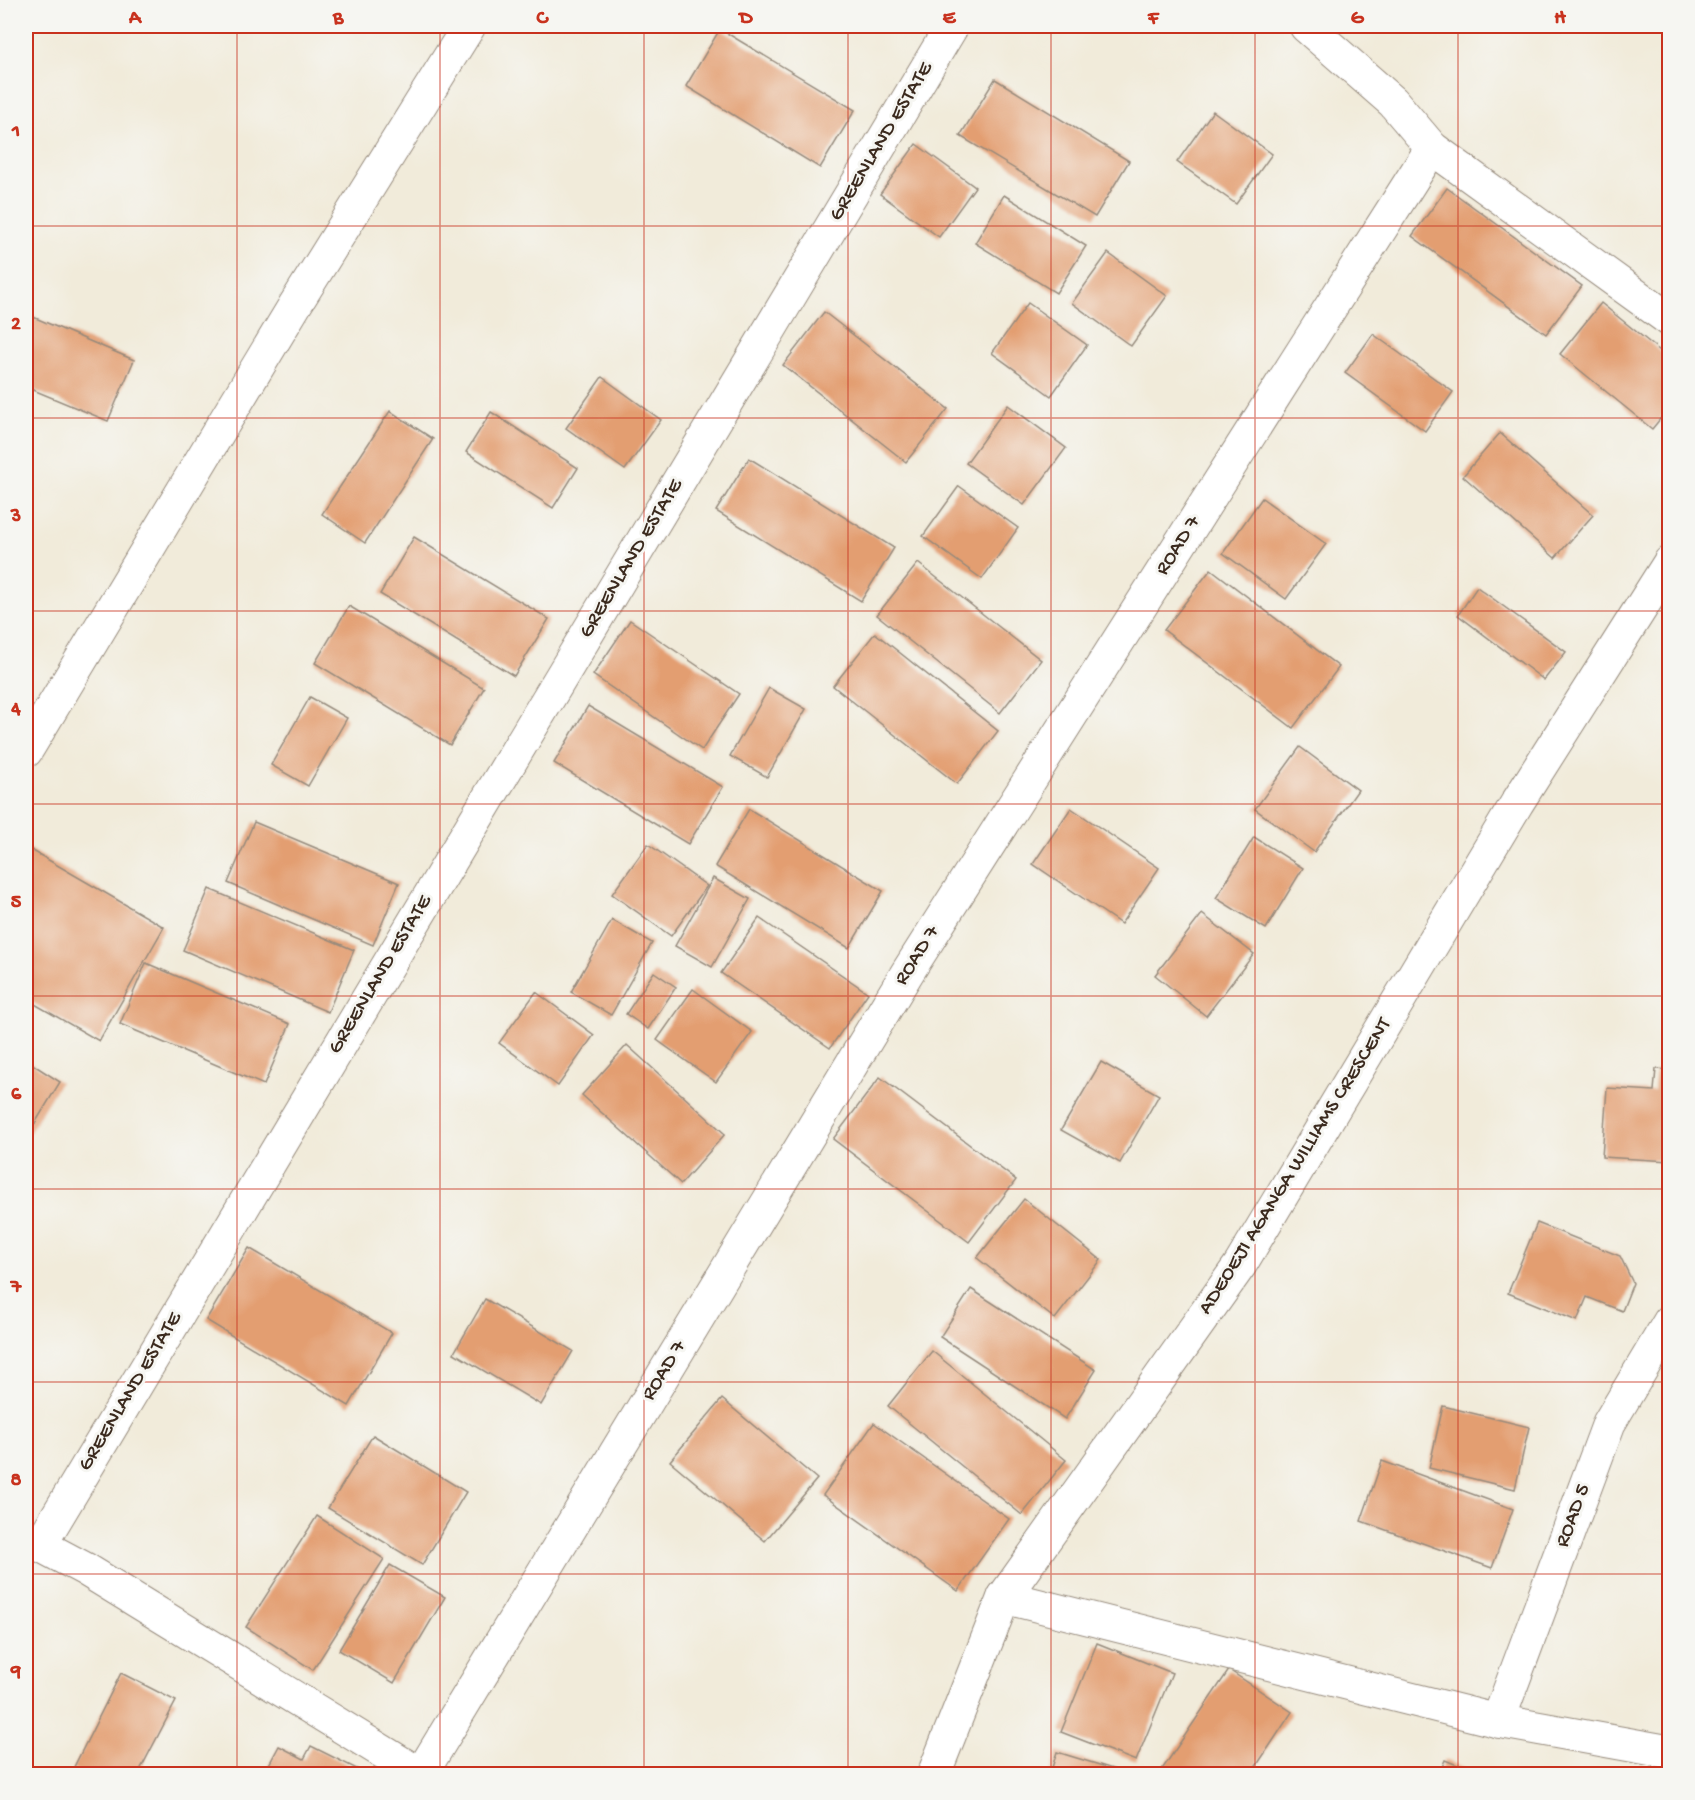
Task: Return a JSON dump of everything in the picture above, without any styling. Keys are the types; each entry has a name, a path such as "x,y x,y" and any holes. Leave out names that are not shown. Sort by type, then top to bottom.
{"street":[{"path":"26,751 288,315 469,26"},
{"name":"GREENLAND ESTATE","path":"420,1774 96,1575 33,1541 952,26"},
{"path":"1306,26 1393,102 1432,148 1670,320"},
{"name":"ROAD 7","path":"420,1774 907,973 1432,148"},
{"name":"ADEOEJI AGANGA WILLIAMS CRESCENT","path":"934,1774 1004,1597 1240,1265 1517,803 1670,561"},
{"name":"ROAD 5","path":"1498,1721 1609,1423 1670,1321"},
{"path":"1004,1597 1498,1721 1670,1752"}],"building":[{"path":"720,29 855,110 820,168 686,86"},
{"path":"995,79 1129,161 1095,217 960,136"},
{"path":"1213,111 1272,154 1236,204 1177,162"},
{"path":"916,144 975,187 939,237 880,194"},
{"path":"1447,188 1582,286 1546,334 1412,236"},
{"path":"1004,195 1086,246 1056,293 975,243"},
{"path":"1108,253 1167,296 1131,346 1072,303"},
{"path":"1028,303 1087,345 1051,396 992,353"},
{"path":"1601,303 1670,359 1670,407 1652,429 1560,354"},
{"path":"824,312 948,409 906,462 783,365"},
{"path":"26,314 134,360 108,421 26,387"},
{"path":"1373,334 1453,392 1425,431 1345,373"},
{"path":"602,377 661,420 625,470 566,428"},
{"path":"1008,405 1066,448 1024,505 966,463"},
{"path":"390,411 433,439 365,543 322,514"},
{"path":"491,412 578,468 553,508 466,452"},
{"path":"1500,433 1593,515 1555,558 1463,476"},
{"path":"749,458 894,548 861,601 716,511"},
{"path":"959,486 1018,528 982,579 923,536"},
{"path":"1262,498 1326,544 1286,599 1223,553"},
{"path":"414,537 549,619 514,676 380,594"},
{"path":"918,563 1041,660 1000,713 877,615"},
{"path":"1211,569 1339,667 1293,728 1164,630"},
{"path":"1477,587 1566,652 1544,680 1458,615"},
{"path":"349,606 484,688 450,745 315,663"},
{"path":"630,620 739,694 702,750 593,675"},
{"path":"875,633 998,731 957,784 833,686"},
{"path":"769,688 806,709 767,777 730,756"},
{"path":"310,697 347,718 308,786 271,765"},
{"path":"588,706 723,787 688,844 554,763"},
{"path":"1300,747 1358,790 1314,852 1255,809"},
{"path":"1071,808 1159,868 1121,924 1033,864"},
{"path":"749,809 883,891 849,948 715,866"},
{"path":"254,822 399,883 373,945 228,883"},
{"path":"1254,837 1303,868 1266,929 1216,898"},
{"path":"648,844 707,886 671,936 612,894"},
{"path":"26,847 164,927 99,1041 26,999"},
{"path":"713,878 750,899 712,967 675,946"},
{"path":"209,889 354,950 328,1012 183,950"},
{"path":"1202,914 1254,954 1206,1016 1155,975"},
{"path":"759,918 868,993 830,1048 721,973"},
{"path":"612,920 652,943 611,1015 571,992"},
{"path":"146,963 290,1024 264,1085 120,1024"},
{"path":"654,972 676,987 648,1029 626,1014"},
{"path":"693,989 752,1032 716,1082 657,1040"},
{"path":"536,992 594,1035 558,1086 499,1043"},
{"path":"627,1045 725,1134 681,1184 582,1095"},
{"path":"26,1060 60,1082 26,1138"},
{"path":"1101,1062 1159,1095 1120,1163 1061,1130"},
{"path":"1656,1069 1670,1070 1670,1161 1602,1157 1607,1088 1654,1091"},
{"path":"880,1077 1016,1180 969,1242 833,1139"},
{"path":"1024,1199 1101,1260 1055,1319 977,1258"},
{"path":"1537,1223 1620,1256 1633,1283 1622,1311 1587,1297 1577,1321 1508,1293"},
{"path":"249,1248 392,1333 349,1406 206,1320"},
{"path":"971,1289 1096,1370 1065,1419 940,1337"},
{"path":"485,1299 573,1351 541,1405 454,1353"},
{"path":"932,1351 1066,1460 1022,1515 888,1406"},
{"path":"722,1399 817,1479 765,1541 670,1461"},
{"path":"1443,1406 1529,1427 1515,1489 1429,1468"},
{"path":"874,1423 1009,1519 958,1591 823,1495"},
{"path":"373,1435 466,1492 422,1565 328,1508"},
{"path":"1382,1461 1513,1509 1492,1568 1361,1521"},
{"path":"317,1516 384,1559 313,1670 246,1627"},
{"path":"390,1565 445,1597 394,1683 339,1650"},
{"path":"1097,1643 1172,1673 1136,1761 1061,1732"},
{"path":"1229,1670 1292,1712 1251,1774 1159,1774"},
{"path":"121,1673 176,1701 138,1774 83,1774 73,1769"},
{"path":"279,1746 304,1759 311,1746 357,1769 354,1774 264,1774"},
{"path":"1057,1752 1129,1774 1050,1774"},
{"path":"1445,1760 1479,1774 1439,1774"}]}
